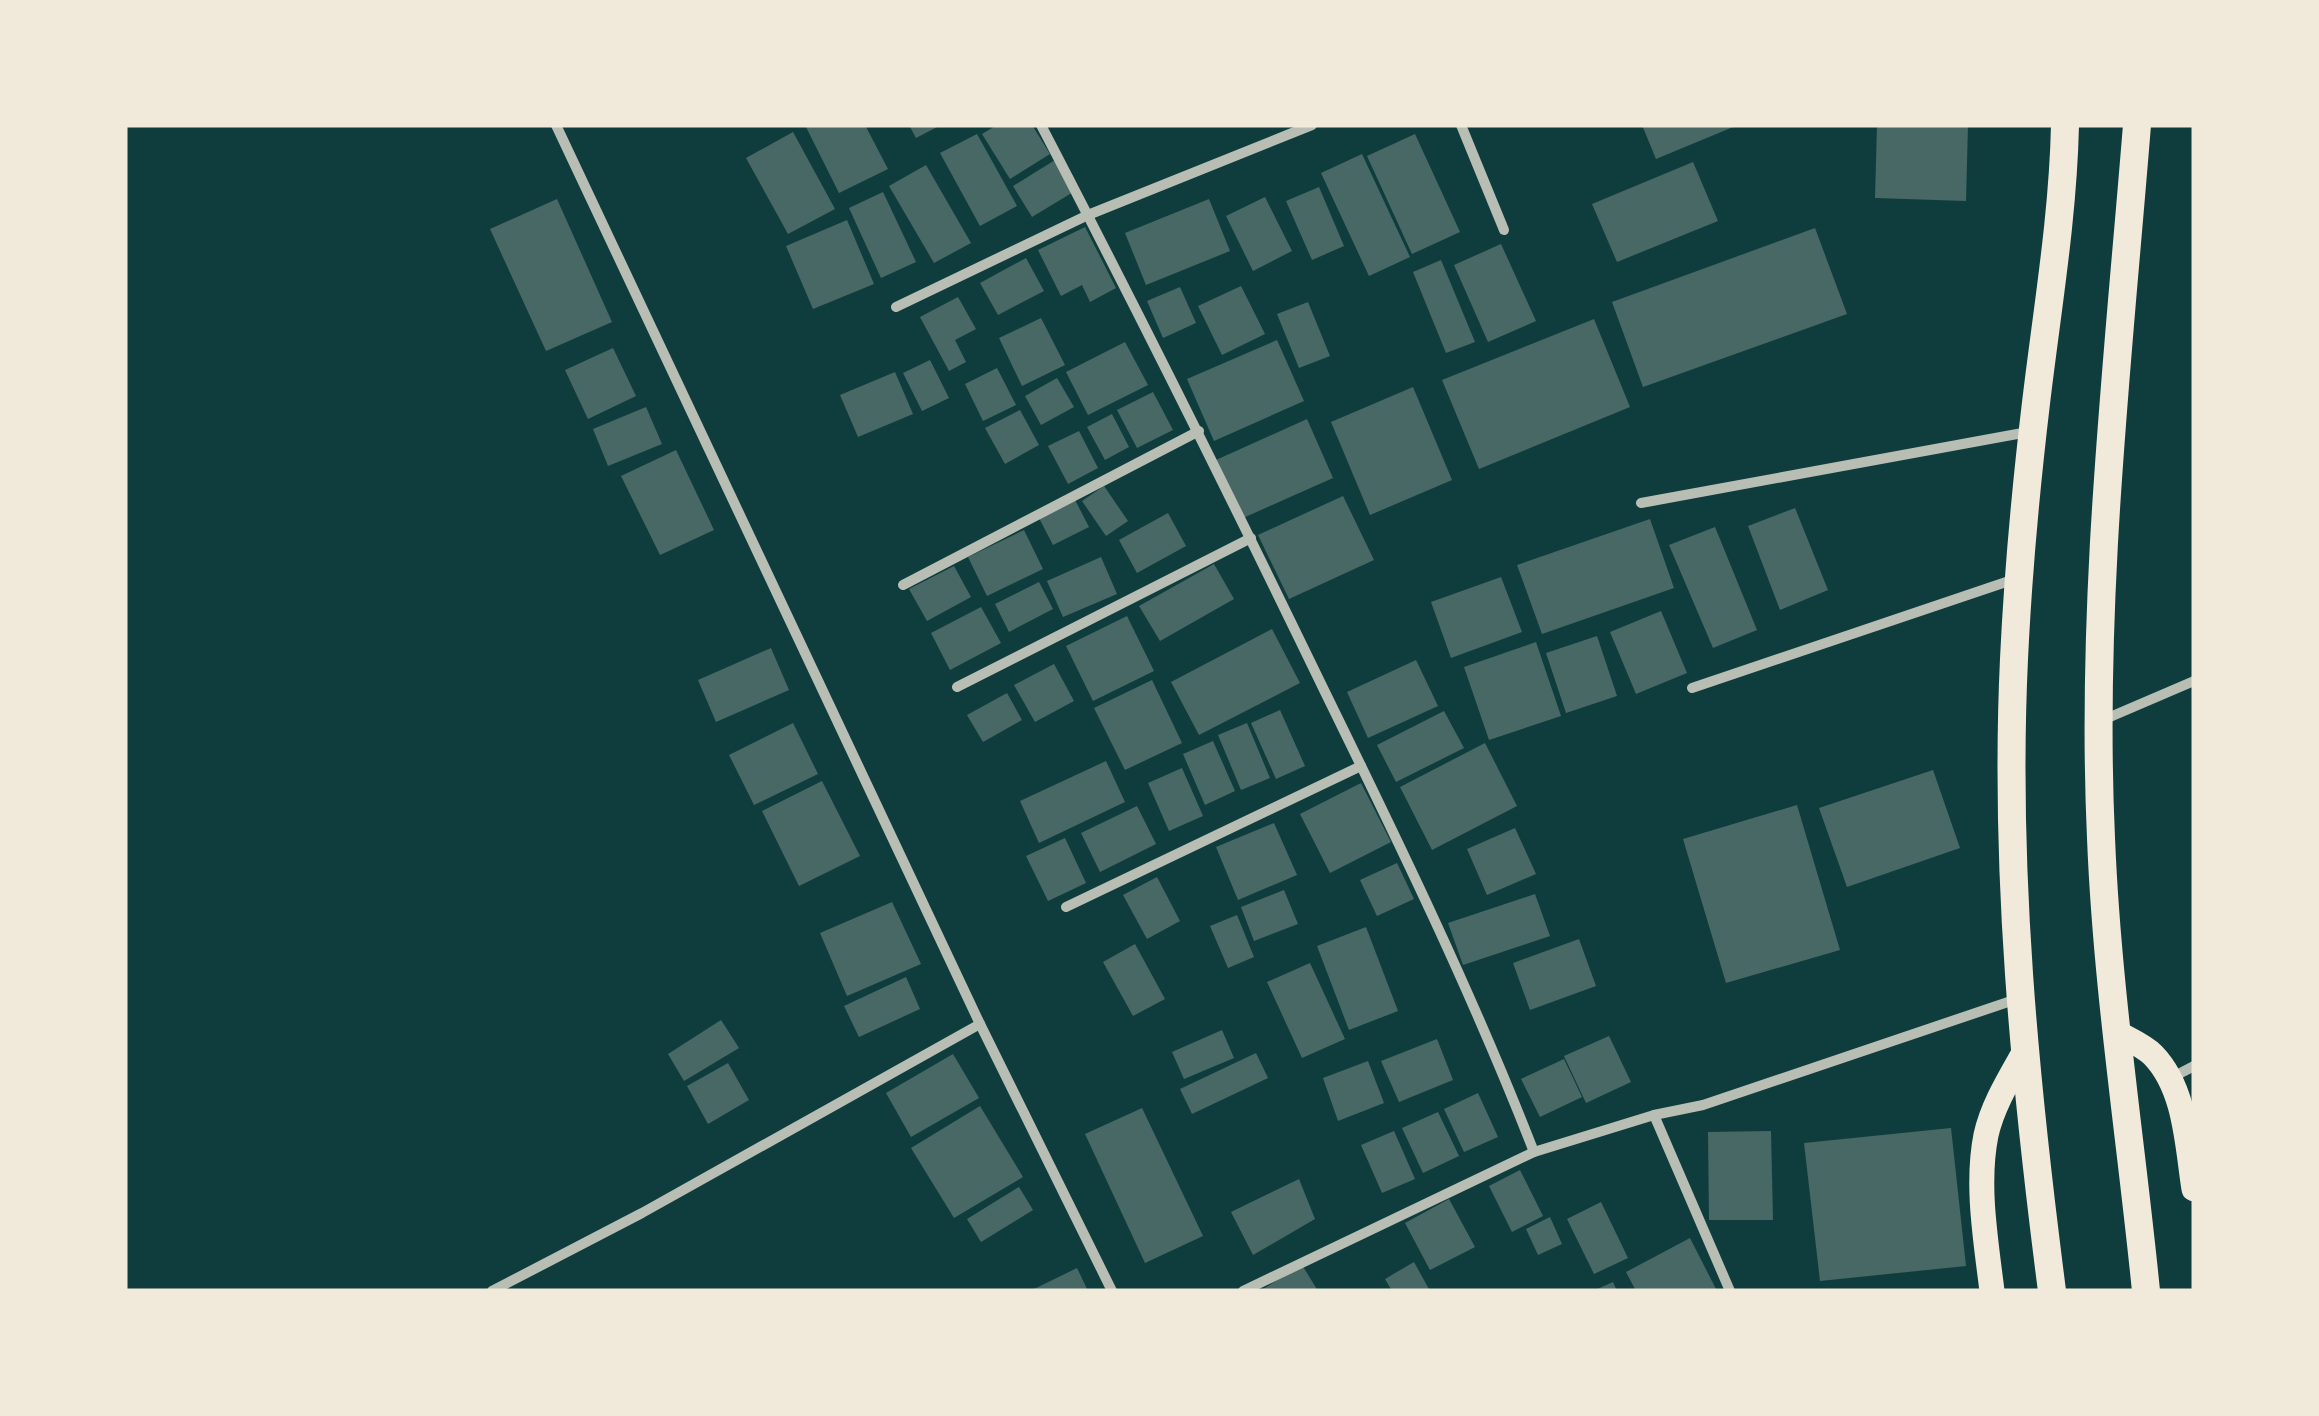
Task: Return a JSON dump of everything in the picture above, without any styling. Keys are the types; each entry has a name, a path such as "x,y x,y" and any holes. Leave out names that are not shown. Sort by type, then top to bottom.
{"highway":[{"path":"2052,1291 2019,998 2014,902 2014,660 2034,431 2064,191 2065,125"},
{"path":"2137,125 2113,425 2099,721 2101,838 2146,1291"}],"main road":[{"path":"2119,1034 2151,1053 2170,1079 2184,1119 2194,1189"},
{"path":"1992,1291 1982,1191 1986,1134 2000,1097 2026,1049"}],"street":[{"path":"556,125 980,1024 1112,1291"},
{"path":"1041,125 1200,431 1361,766 1505,1076 1534,1152"},
{"path":"896,307 1088,214 1312,125"},
{"path":"1461,125 1504,230"},
{"path":"903,585 1200,431"},
{"path":"1642,503 2034,431"},
{"path":"958,687 1250,538"},
{"path":"1692,688 2021,577"},
{"path":"2099,721 2194,682"},
{"path":"1066,907 1361,766"},
{"path":"1243,1291 1534,1152 1654,1115 1703,1105 2019,998"},
{"path":"492,1291 980,1024"},
{"path":"2170,1079 2194,1066"},
{"path":"1654,1115 1730,1291"}],"building":[{"path":"805,125 865,125 888,169 839,193"},
{"path":"909,125 941,125 916,138"},
{"path":"997,125 1032,125 1050,154 1010,179 982,134"},
{"path":"1642,125 1738,125 1656,159"},
{"path":"1877,125 1968,125 1966,201 1875,198"},
{"path":"793,132 835,209 788,234 746,158"},
{"path":"977,134 1017,206 980,226 940,153"},
{"path":"1415,134 1460,232 1412,254 1367,156"},
{"path":"1362,154 1410,257 1369,276 1321,173"},
{"path":"1055,160 1075,191 1032,217 1013,186"},
{"path":"1693,162 1718,221 1617,262 1592,204"},
{"path":"926,165 971,243 934,263 889,186"},
{"path":"1319,187 1344,246 1312,260 1286,201"},
{"path":"883,192 916,262 881,278 849,208"},
{"path":"1265,197 1292,251 1253,271 1226,216"},
{"path":"557,199 612,322 546,351 490,229"},
{"path":"1209,199 1230,251 1146,285 1125,233"},
{"path":"847,220 874,284 813,309 786,246"},
{"path":"1085,227 1116,288 1090,302 1082,285 1061,296 1038,250"},
{"path":"1815,228 1847,314 1643,387 1612,302"},
{"path":"1501,244 1536,321 1488,342 1454,265"},
{"path":"1026,258 1044,291 998,315 980,283"},
{"path":"1441,260 1475,342 1446,353 1413,272"},
{"path":"1241,286 1265,334 1222,355 1198,306"},
{"path":"1180,287 1196,323 1163,338 1147,301"},
{"path":"958,297 976,329 955,340 966,362 949,371 920,317"},
{"path":"1308,302 1330,356 1299,368 1277,314"},
{"path":"1041,318 1065,365 1022,386 999,338"},
{"path":"1594,319 1630,407 1479,469 1442,380"},
{"path":"1277,340 1304,401 1214,441 1187,379"},
{"path":"1125,342 1148,385 1088,415 1066,372"},
{"path":"613,348 636,396 588,419 565,370"},
{"path":"930,360 949,398 922,411 903,373"},
{"path":"997,368 1016,405 983,421 965,384"},
{"path":"895,372 913,414 858,437 840,395"},
{"path":"1057,378 1074,407 1041,425 1025,396"},
{"path":"1413,387 1452,480 1370,515 1331,422"},
{"path":"1153,392 1173,430 1137,448 1117,410"},
{"path":"646,407 662,444 608,466 593,429"},
{"path":"1020,410 1039,445 1005,464 985,428"},
{"path":"1112,414 1129,447 1105,460 1087,427"},
{"path":"1307,419 1333,478 1243,518 1216,460"},
{"path":"1079,431 1098,468 1068,484 1048,446"},
{"path":"676,450 714,530 660,555 621,476"},
{"path":"1104,486 1128,521 1106,536 1082,501"},
{"path":"1343,496 1374,560 1289,599 1258,535"},
{"path":"1074,498 1089,527 1053,545 1038,516"},
{"path":"1795,508 1828,590 1780,610 1748,526"},
{"path":"1168,513 1186,546 1137,573 1119,540"},
{"path":"1650,519 1674,588 1542,634 1517,565"},
{"path":"1715,527 1757,630 1713,648 1669,545"},
{"path":"1024,530 1043,569 987,596 968,557"},
{"path":"1101,557 1117,594 1063,617 1047,581"},
{"path":"1214,564 1234,599 1160,641 1139,606"},
{"path":"954,566 971,597 927,621 909,589"},
{"path":"1501,577 1522,632 1451,658 1431,602"},
{"path":"1039,582 1053,609 1009,632 995,604"},
{"path":"981,607 1001,643 950,670 931,633"},
{"path":"1661,611 1687,673 1636,694 1610,632"},
{"path":"1127,616 1154,671 1093,701 1066,646"},
{"path":"1272,629 1300,683 1199,735 1171,682"},
{"path":"1597,636 1617,696 1566,713 1546,653"},
{"path":"1536,642 1561,716 1489,740 1464,667"},
{"path":"771,648 789,690 716,722 698,680"},
{"path":"1416,660 1438,706 1368,738 1347,692"},
{"path":"1054,664 1074,701 1035,722 1014,685"},
{"path":"1152,680 1182,743 1125,770 1094,708"},
{"path":"1007,693 1022,720 983,742 967,715"},
{"path":"1280,710 1305,766 1276,779 1251,723"},
{"path":"1444,711 1464,748 1396,782 1377,745"},
{"path":"793,723 818,774 754,805 729,755"},
{"path":"1247,723 1270,778 1241,790 1218,735"},
{"path":"1213,741 1235,791 1205,805 1183,754"},
{"path":"1485,743 1517,806 1432,850 1400,787"},
{"path":"1106,761 1125,802 1039,843 1020,801"},
{"path":"1182,768 1203,816 1169,831 1148,783"},
{"path":"1933,770 1960,848 1847,887 1819,808"},
{"path":"822,781 860,856 799,886 762,811"},
{"path":"1361,783 1391,842 1330,873 1300,814"},
{"path":"1797,805 1840,950 1726,983 1683,839"},
{"path":"1137,806 1156,844 1100,872 1081,833"},
{"path":"1274,823 1297,875 1238,900 1216,847"},
{"path":"1515,828 1536,874 1487,895 1467,849"},
{"path":"1065,838 1086,883 1048,901 1026,856"},
{"path":"1397,863 1414,899 1377,916 1360,880"},
{"path":"1157,877 1180,921 1147,939 1123,895"},
{"path":"1284,890 1298,924 1254,941 1241,907"},
{"path":"1535,894 1550,936 1463,965 1448,923"},
{"path":"892,902 921,964 847,996 820,933"},
{"path":"1237,915 1254,957 1228,968 1210,926"},
{"path":"1366,927 1398,1011 1349,1030 1317,946"},
{"path":"1579,939 1596,986 1530,1010 1513,963"},
{"path":"1135,944 1165,999 1133,1016 1103,962"},
{"path":"1310,963 1345,1039 1302,1058 1267,982"},
{"path":"906,977 920,1009 859,1037 844,1006"},
{"path":"721,1020 739,1048 684,1081 668,1054"},
{"path":"1222,1030 1234,1058 1184,1079 1172,1052"},
{"path":"1609,1036 1631,1082 1586,1103 1564,1056"},
{"path":"1437,1039 1453,1080 1399,1102 1381,1061"},
{"path":"1256,1053 1268,1078 1192,1114 1180,1089"},
{"path":"953,1054 979,1098 911,1137 886,1093"},
{"path":"1564,1059 1582,1097 1540,1117 1521,1079"},
{"path":"1368,1061 1384,1103 1338,1121 1323,1078"},
{"path":"728,1063 749,1100 708,1124 687,1086"},
{"path":"1478,1093 1498,1137 1464,1152 1444,1109"},
{"path":"980,1106 1023,1177 954,1218 911,1148"},
{"path":"1142,1108 1203,1236 1145,1263 1085,1134"},
{"path":"1438,1112 1459,1156 1423,1173 1402,1128"},
{"path":"1951,1128 1966,1266 1820,1281 1804,1143"},
{"path":"1394,1131 1415,1179 1382,1193 1361,1145"},
{"path":"1771,1131 1773,1220 1709,1220 1708,1132"},
{"path":"1520,1170 1543,1216 1512,1232 1489,1186"},
{"path":"1299,1179 1315,1219 1253,1255 1231,1212"},
{"path":"1019,1187 1033,1210 981,1242 967,1219"},
{"path":"1449,1199 1475,1247 1430,1270 1405,1223"},
{"path":"1601,1202 1628,1258 1594,1274 1567,1219"},
{"path":"1550,1217 1562,1244 1538,1255 1526,1229"},
{"path":"1690,1238 1717,1291 1636,1291 1626,1272"},
{"path":"1414,1262 1430,1291 1392,1291 1385,1279"},
{"path":"1302,1265 1318,1291 1260,1291"},
{"path":"1077,1268 1088,1291 1030,1291"},
{"path":"1613,1282 1617,1291 1593,1291"}]}
